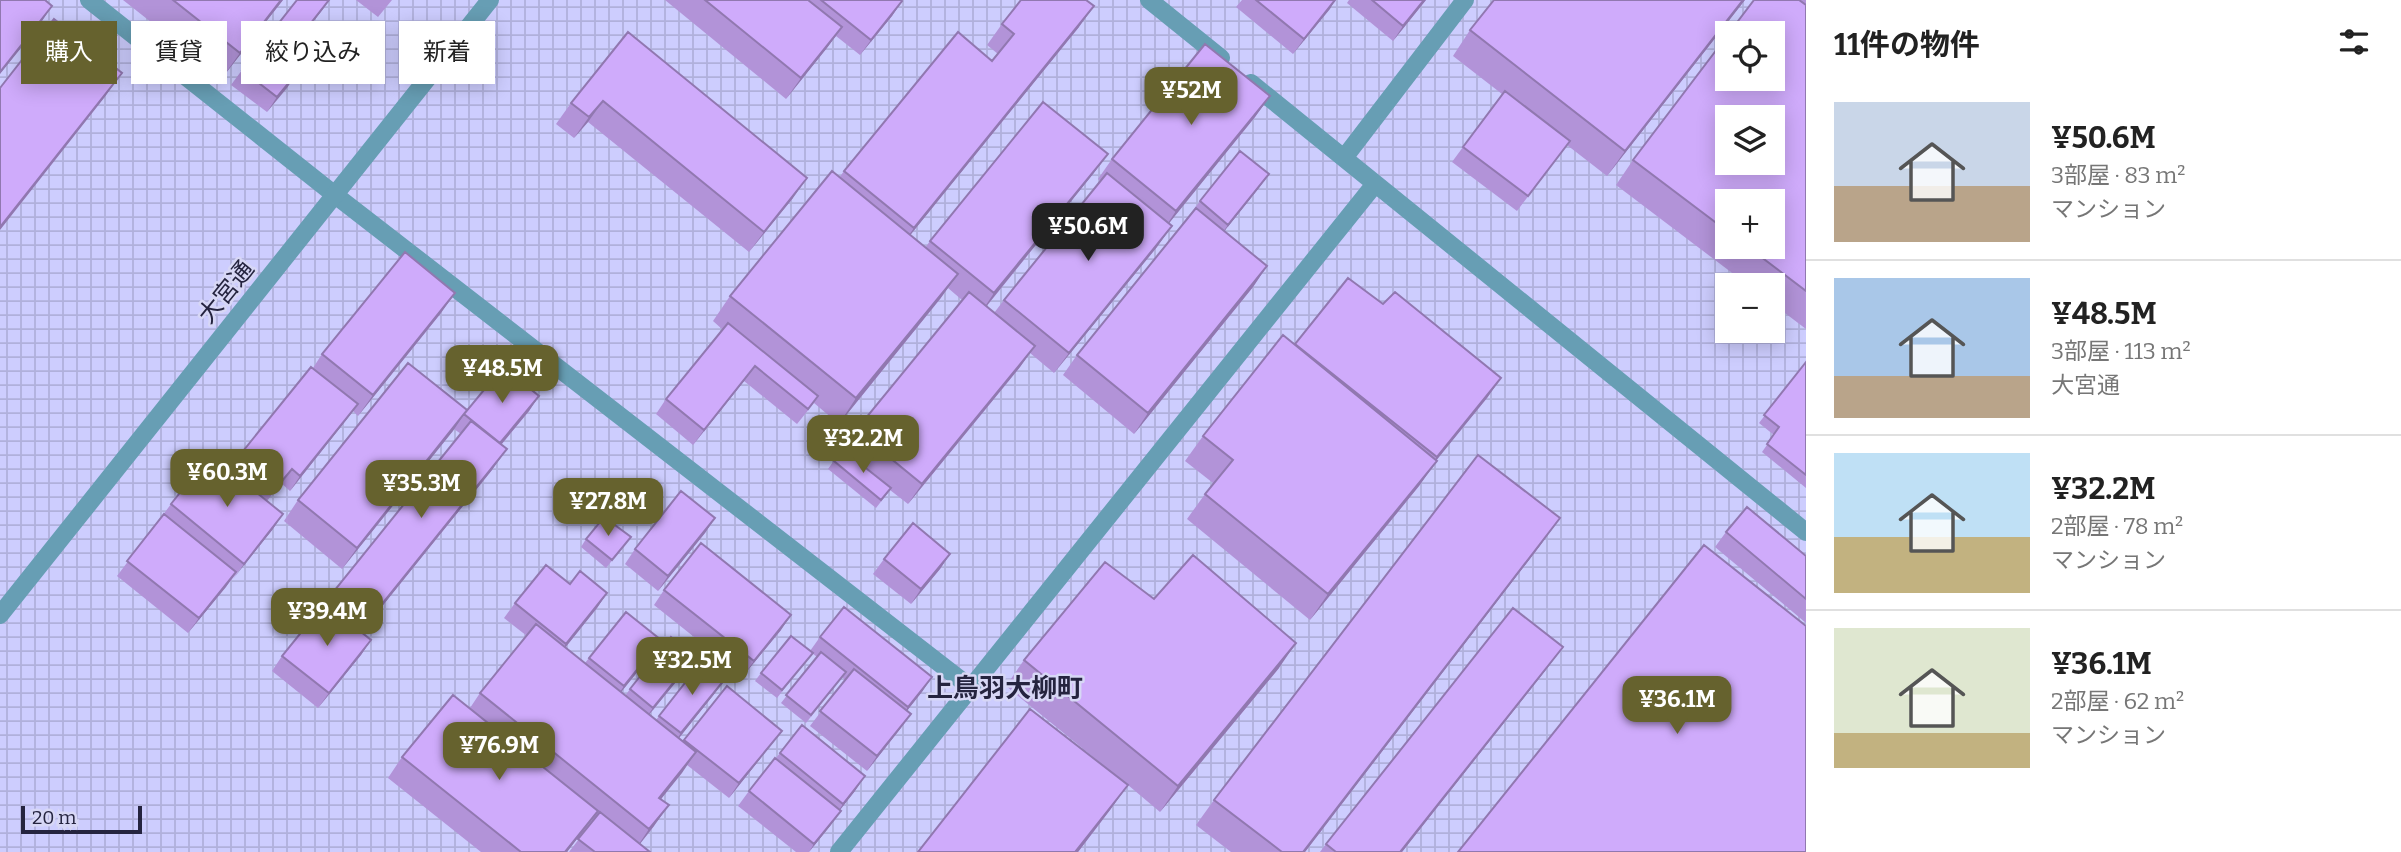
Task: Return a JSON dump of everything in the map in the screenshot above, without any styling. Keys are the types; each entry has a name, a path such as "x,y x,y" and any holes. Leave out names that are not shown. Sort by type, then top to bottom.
{"street":[{"path":"89,0 335,195 970,687"},
{"name":"大宮通","path":"0,615 490,0"},
{"path":"1149,0 1806,532"},
{"path":"1344,158 1465,0"},
{"path":"839,852 1375,184"}],"shaded area":[{"path":"0,0 1806,0 1806,852 0,852"}],"building":[{"path":"0,0 45,0 52,6 40,21 21,21 21,45 0,72"},
{"path":"173,0 281,0 265,21 241,21 240,53 227,43 227,21 200,21"},
{"path":"297,0 329,0 312,21 280,21"},
{"path":"705,0 808,0 842,27 801,78"},
{"path":"821,0 901,0 902,1 871,40"},
{"path":"1021,0 1086,0 1094,6 914,228 844,171 958,32 992,61 1014,34 1002,24"},
{"path":"1256,0 1335,0 1304,39"},
{"path":"1372,0 1424,0 1403,26"},
{"path":"1494,0 1743,0 1727,21 1715,21 1715,36 1625,151 1470,30"},
{"path":"1754,0 1799,0 1806,5 1806,291 1764,259 1785,259 1785,189 1715,189 1715,222 1633,160 1715,52 1715,91 1785,91 1785,21 1738,21"},
{"path":"628,32 807,178 764,232 603,101 589,117 571,103"},
{"path":"1205,44 1270,96 1176,211 1112,159"},
{"path":"21,61 21,84 113,84 0,227 0,88"},
{"path":"260,84 288,84 277,97"},
{"path":"1505,91 1570,141 1528,196 1463,147"},
{"path":"1043,102 1108,154 994,293 930,241"},
{"path":"1240,151 1269,174 1228,225 1200,201"},
{"path":"832,171 958,274 856,398 730,296"},
{"path":"1107,173 1172,226 1069,353 1004,300"},
{"path":"1196,208 1267,266 1148,413 1077,355"},
{"path":"405,252 455,293 373,395 322,354"},
{"path":"1348,278 1383,304 1395,292 1501,378 1437,457 1295,344"},
{"path":"969,292 1035,346 922,484 856,430"},
{"path":"728,323 818,396 808,409 755,366 704,430 666,399"},
{"path":"1283,335 1437,461 1328,594 1205,494 1233,460 1203,436"},
{"path":"1806,362 1806,475 1767,444 1779,427 1764,415"},
{"path":"408,363 467,410 357,548 298,500"},
{"path":"311,367 358,404 300,476 292,469 277,487 239,456"},
{"path":"503,367 539,396 500,443 464,414"},
{"path":"471,421 507,449 370,619 334,591"},
{"path":"843,450 891,488 881,500 834,461"},
{"path":"210,455 283,514 244,564 171,504"},
{"path":"1478,455 1560,518 1303,852 1282,852 1214,800"},
{"path":"681,491 715,518 668,576 635,549"},
{"path":"1747,507 1806,556 1806,599 1726,532"},
{"path":"164,514 236,572 199,618 127,561"},
{"path":"604,517 631,537 612,560 586,539"},
{"path":"913,523 950,554 921,589 884,559"},
{"path":"701,543 791,615 754,661 664,590"},
{"path":"1704,545 1806,626 1806,852 1458,852"},
{"path":"1193,555 1296,643 1178,786 1024,660 1105,562 1154,599"},
{"path":"546,565 570,584 580,571 607,593 566,644 515,603"},
{"path":"325,603 371,640 329,693 282,656"},
{"path":"844,607 932,677 908,707 820,637"},
{"path":"1513,608 1563,647 1400,852 1336,852 1326,844"},
{"path":"626,612 661,640 624,686 589,658"},
{"path":"536,624 696,752 659,798 669,805 649,829 480,693"},
{"path":"791,636 813,653 782,690 761,673"},
{"path":"671,637 695,656 653,708 630,689"},
{"path":"821,652 846,672 811,715 786,695"},
{"path":"703,660 725,679 681,733 659,716"},
{"path":"854,669 911,714 877,756 820,711"},
{"path":"727,686 782,731 739,783 684,740"},
{"path":"453,695 598,811 565,852 521,852 402,757"},
{"path":"1030,709 1128,785 1075,852 918,852"},
{"path":"802,725 865,776 843,804 780,753"},
{"path":"775,758 841,811 814,844 749,791"},
{"path":"600,812 650,852 595,852 578,839"}],"district":[{"name":"上鳥羽大柳町","path":"1005,688"}]}
